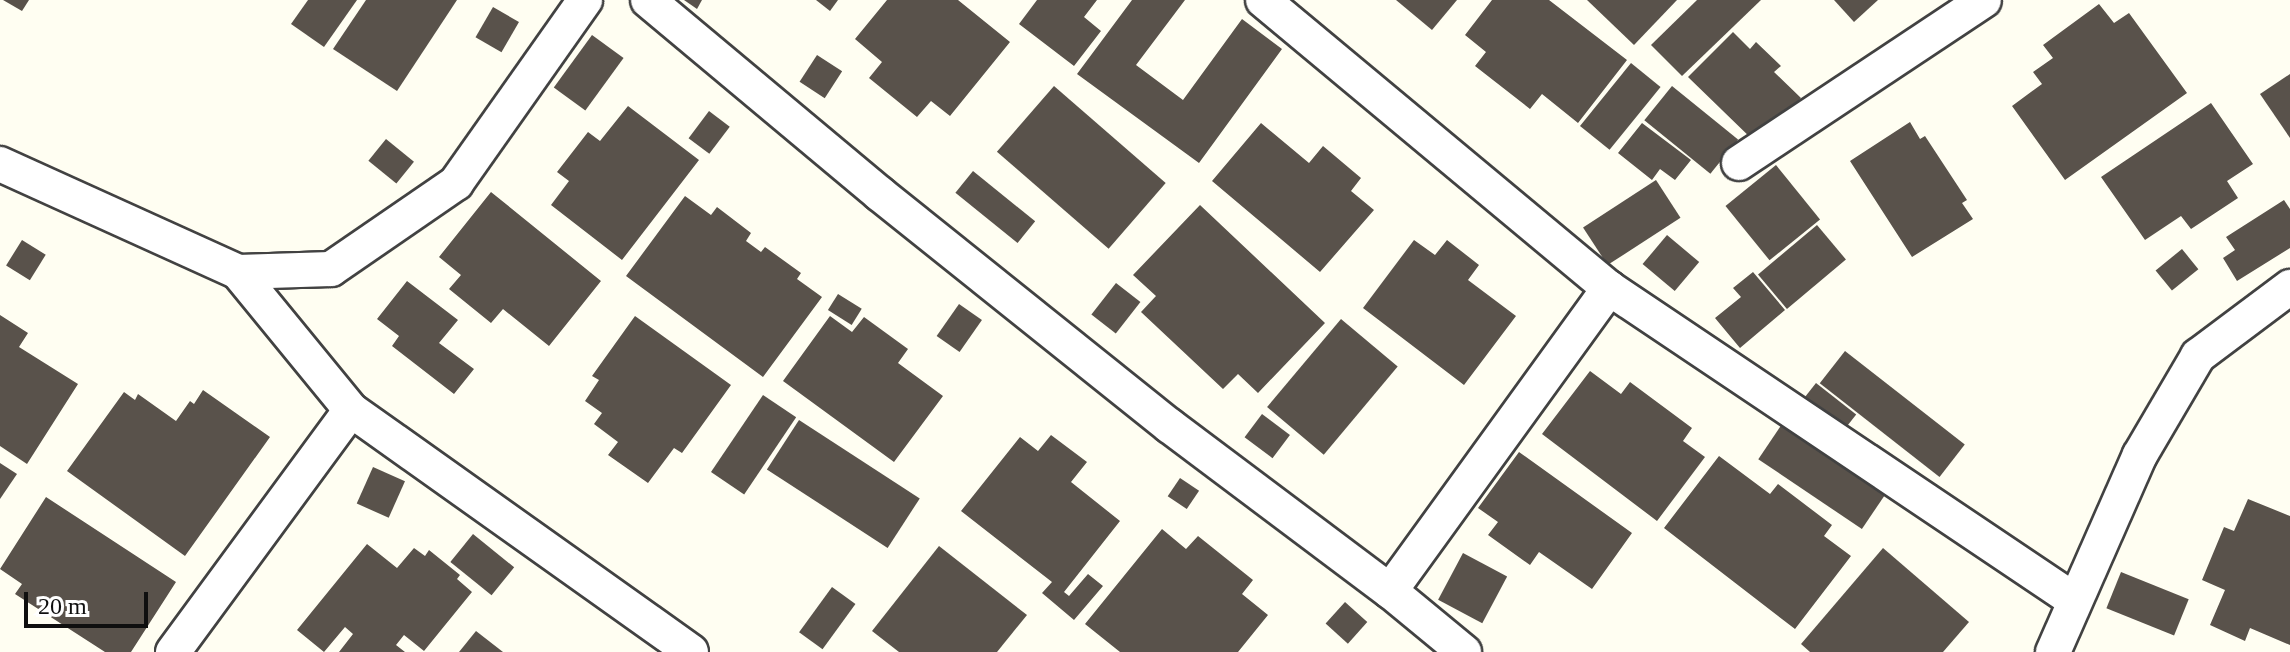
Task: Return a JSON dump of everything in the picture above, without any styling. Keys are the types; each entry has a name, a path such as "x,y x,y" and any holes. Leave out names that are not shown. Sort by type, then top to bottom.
{"street":[{"path":"0,164 238,272 331,269 456,183 585,0"},
{"path":"648,0 880,194 1146,407 1390,591 1464,652"},
{"path":"1263,0 1609,288 2074,600"},
{"path":"1739,163 1984,0"},
{"path":"238,272 351,410 691,652"},
{"path":"2053,652 2140,455 2198,356 2290,287"},
{"path":"1390,591 1609,288"},
{"path":"173,652 351,410"}],"building":[{"path":"3,0 29,0 22,11"},
{"path":"308,0 357,0 324,47 291,24"},
{"path":"366,0 457,0 397,91 333,49"},
{"path":"684,0 702,0 697,9"},
{"path":"816,0 838,0 830,11"},
{"path":"887,0 958,0 1010,42 950,116 931,101 917,117 869,78 882,62 855,39"},
{"path":"1037,0 1097,0 1084,17 1101,31 1074,66 1019,24"},
{"path":"1132,0 1185,0 1136,65 1183,100 1242,19 1282,49 1199,163 1077,74"},
{"path":"1396,0 1457,0 1432,30"},
{"path":"1492,0 1549,0 1627,60 1578,123 1542,94 1530,109 1475,66 1486,52 1465,35"},
{"path":"1587,0 1677,0 1634,45"},
{"path":"1697,0 1761,0 1682,76 1651,45"},
{"path":"1834,0 1878,0 1854,22"},
{"path":"2099,4 2114,23 2129,13 2187,93 2065,180 2012,106 2042,84 2033,72 2053,58 2043,45"},
{"path":"493,7 519,22 501,52 476,37"},
{"path":"1733,32 1750,49 1756,42 1781,66 1774,72 1801,98 1756,143 1688,77"},
{"path":"592,35 624,58 585,111 554,88"},
{"path":"817,55 842,71 825,98 800,82"},
{"path":"1631,63 1661,87 1610,150 1580,126"},
{"path":"2290,74 2290,138 2260,94"},
{"path":"1054,86 1166,183 1109,249 997,152"},
{"path":"1672,86 1738,139 1710,174 1644,120"},
{"path":"2211,103 2253,164 2227,181 2238,198 2191,229 2181,216 2145,240 2101,177"},
{"path":"628,106 699,160 622,260 551,205 569,181 557,172 588,132 600,141"},
{"path":"709,111 730,127 709,154 689,138"},
{"path":"1910,122 1920,139 1925,136 1967,200 1962,203 1973,219 1912,257 1850,161"},
{"path":"1261,123 1309,163 1323,146 1361,178 1351,191 1374,210 1320,272 1212,181"},
{"path":"1642,123 1691,160 1675,180 1660,169 1652,180 1618,153"},
{"path":"386,139 414,162 396,183 368,161"},
{"path":"1776,165 1820,219 1770,260 1725,206"},
{"path":"973,171 1035,221 1018,243 955,193"},
{"path":"1656,180 1681,218 1608,265 1583,227"},
{"path":"491,192 601,281 549,346 503,309 491,323 449,289 461,275 439,257"},
{"path":"685,196 711,215 717,207 751,233 746,241 761,252 765,247 801,273 797,279 822,297 763,377 626,276"},
{"path":"2284,200 2290,209 2290,248 2237,281 2223,258 2235,250 2226,237"},
{"path":"1200,205 1325,323 1258,393 1238,374 1223,389 1141,312 1156,296 1133,275"},
{"path":"1817,225 1846,259 1787,309 1758,274"},
{"path":"1667,235 1699,262 1675,291 1643,264"},
{"path":"22,240 46,255 30,280 6,265"},
{"path":"1414,240 1435,255 1447,240 1479,265 1468,280 1516,316 1464,385 1363,308"},
{"path":"2182,249 2198,269 2172,291 2156,270"},
{"path":"1753,272 1785,310 1740,348 1715,318 1741,297 1733,288"},
{"path":"407,281 458,320 439,343 474,369 454,394 392,346 399,336 377,319"},
{"path":"1116,283 1140,302 1116,334 1091,315"},
{"path":"838,294 862,309 852,325 828,310"},
{"path":"959,304 982,320 960,352 937,336"},
{"path":"0,315 28,333 19,347 78,384 27,464 0,446"},
{"path":"635,316 731,385 682,453 674,448 648,483 608,455 618,442 594,424 602,413 585,401 599,380 592,376"},
{"path":"830,316 852,332 864,317 908,349 898,363 943,396 894,462 783,381"},
{"path":"1341,319 1398,367 1324,455 1267,407"},
{"path":"1845,351 1965,445 1940,477 1820,383"},
{"path":"1590,371 1621,394 1630,382 1692,428 1683,441 1705,457 1657,521 1542,434"},
{"path":"1816,383 1856,414 1842,433 1802,401"},
{"path":"203,390 270,437 185,556 67,471 124,392 135,400 138,394 176,421 190,401 194,404"},
{"path":"763,395 796,417 744,494 711,472"},
{"path":"1262,414 1290,435 1272,458 1245,437"},
{"path":"799,420 920,498 888,548 767,469"},
{"path":"1784,421 1888,491 1862,529 1758,459"},
{"path":"1051,435 1087,462 1071,482 1120,521 1064,592 1069,596 1088,574 1103,586 1074,620 1042,593 1052,582 961,511 1020,437 1038,451"},
{"path":"1519,452 1632,533 1592,589 1539,552 1530,565 1488,535 1498,522 1478,508"},
{"path":"1719,456 1770,494 1778,484 1832,525 1824,536 1851,556 1795,629 1664,528"},
{"path":"0,463 17,474 0,499"},
{"path":"373,467 405,481 389,518 357,504"},
{"path":"1180,478 1199,491 1187,509 1168,496"},
{"path":"46,497 176,582 131,652 105,652 15,594 22,584 0,569"},
{"path":"2248,499 2290,516 2290,645 2250,628 2245,641 2210,625 2225,590 2202,580 2224,527 2234,531"},
{"path":"1162,529 1186,549 1198,536 1253,580 1242,594 1268,615 1238,652 1120,652 1085,624"},
{"path":"473,534 514,567 492,595 450,562"},
{"path":"367,544 397,568 414,548 425,556 429,550 460,575 457,579 472,592 424,651 404,635 396,645 405,652 339,652 353,634 345,627 324,652 297,630"},
{"path":"939,546 1027,615 997,652 899,652 872,631"},
{"path":"1883,548 1969,622 1943,652 1810,652 1801,644"},
{"path":"1463,553 1507,576 1482,623 1438,600"},
{"path":"2121,572 2189,599 2174,636 2106,608"},
{"path":"832,587 855,604 823,649 799,632"},
{"path":"1345,602 1367,622 1348,644 1326,624"},
{"path":"476,631 503,652 459,652"}]}
